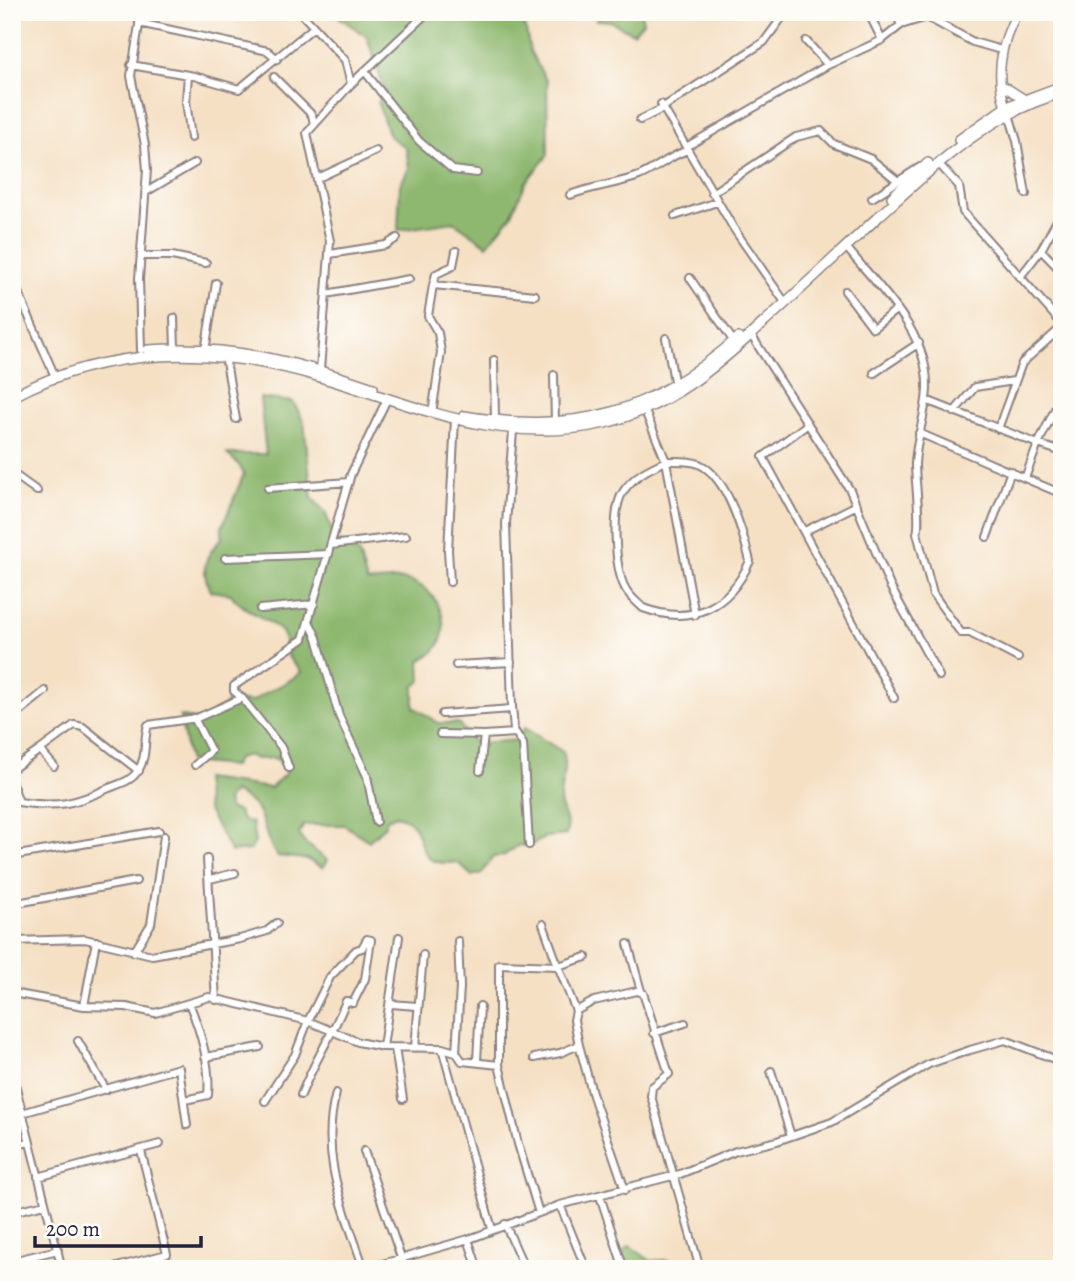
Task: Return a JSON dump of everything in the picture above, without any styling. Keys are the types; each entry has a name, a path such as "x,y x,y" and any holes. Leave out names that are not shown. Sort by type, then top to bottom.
{"main road":[{"path":"12,397 55,377 113,361 205,351 268,363 455,420 513,431 586,426 644,409 690,386 846,247 933,163 1010,112 1024,99 1062,86"},
{"path":"12,391 53,372 141,350 176,348 269,357 320,370 433,407 495,421 555,423 607,415 675,386 734,342 933,163 993,114 1010,112 1062,93"}],"street":[{"path":"141,12 131,65 145,145 146,192 143,256 139,279 141,350"},
{"path":"300,12 345,60 351,84"},
{"path":"320,370 330,254 329,228 307,133 351,84 428,12"},
{"path":"640,120 764,41 786,12"},
{"path":"868,12 882,40"},
{"path":"895,12 901,25"},
{"path":"1018,12 1008,28 1002,50 1003,88 1026,194"},
{"path":"570,195 591,186 639,176 828,65 882,40 901,25 927,17 973,42 1002,50"},
{"path":"139,23 268,51 277,59"},
{"path":"131,65 188,75 239,89 314,27"},
{"path":"806,41 828,65"},
{"path":"366,72 419,141 453,170 477,173"},
{"path":"188,75 186,101 191,138"},
{"path":"274,77 307,109 314,124"},
{"path":"1003,88 1024,99"},
{"path":"993,114 1003,88"},
{"path":"663,106 717,202 782,298"},
{"path":"712,193 796,137 811,131 821,131 838,146 871,159 898,181"},
{"path":"318,178 376,151"},
{"path":"146,192 195,163"},
{"path":"872,198 933,163 959,186 963,212 1062,325 1021,363 998,429"},
{"path":"675,216 717,202"},
{"path":"1020,277 1041,250 1060,215"},
{"path":"330,254 386,245 397,238"},
{"path":"846,247 919,343 927,380 915,461 915,499 920,526 916,533 922,543 923,565 933,594 961,633 970,633 1018,658"},
{"path":"1041,250 1062,272"},
{"path":"433,407 442,352 438,333 428,316 436,274 453,265 456,251"},
{"path":"143,256 172,256 206,263"},
{"path":"12,278 53,372"},
{"path":"691,278 734,342"},
{"path":"326,294 409,279"},
{"path":"205,351 216,283"},
{"path":"433,285 535,295"},
{"path":"845,290 873,328 896,310"},
{"path":"174,318 176,348"},
{"path":"751,334 842,475 890,586 939,676"},
{"path":"666,338 675,386"},
{"path":"874,373 919,343"},
{"path":"225,356 236,419"},
{"path":"494,359 495,421"},
{"path":"554,374 555,423"},
{"path":"954,412 975,387 1014,381"},
{"path":"1025,478 1062,395"},
{"path":"289,768 281,747 234,691 234,686 301,642 330,554 349,482 387,398"},
{"path":"926,400 1062,452"},
{"path":"644,409 666,460 695,615"},
{"path":"450,582 448,550 455,420"},
{"path":"808,424 763,457 894,698"},
{"path":"513,431 506,524 512,709 515,733 523,744 529,845"},
{"path":"919,433 1062,494"},
{"path":"666,460 698,464 710,471 732,507 750,561 731,594 695,615 643,608 623,586 618,564 617,503 632,481 666,460"},
{"path":"987,537 1011,471"},
{"path":"12,473 37,491"},
{"path":"268,488 349,482"},
{"path":"805,531 857,505"},
{"path":"331,545 406,536"},
{"path":"225,558 330,554"},
{"path":"260,609 314,604"},
{"path":"309,621 317,638 339,716 367,776 376,822"},
{"path":"456,665 511,662"},
{"path":"12,718 45,691"},
{"path":"12,783 19,802 71,805 131,779 139,771 147,746 148,725 194,718 242,698"},
{"path":"442,714 512,709"},
{"path":"194,718 211,751 195,765"},
{"path":"12,769 74,725 82,727 139,771"},
{"path":"439,734 515,733"},
{"path":"480,771 484,735"},
{"path":"40,750 54,766"},
{"path":"12,856 162,833 151,924 134,952"},
{"path":"207,859 216,1000"},
{"path":"210,879 235,873"},
{"path":"12,904 136,881"},
{"path":"12,941 96,941 134,952 164,954 212,942 240,939 267,931 277,923"},
{"path":"543,924 576,1011 574,1020 579,1045 625,1190"},
{"path":"383,1047 399,937"},
{"path":"265,1101 295,1055 307,1021 331,976 356,950 362,948 368,939 371,940 365,979 353,1003 346,1001 334,1032 319,1054 301,1095"},
{"path":"84,1006 96,941"},
{"path":"458,941 460,987 456,1052 461,1061 499,1065"},
{"path":"628,944 669,1074 652,1087 651,1096 700,1269"},
{"path":"415,1048 423,955"},
{"path":"539,1213 518,1144 499,1065 499,964 558,966 586,957"},
{"path":"576,1011 594,1002 641,991"},
{"path":"12,993 84,1006 126,1007 158,1013 209,997 307,1021 383,1047 442,1048 456,1052"},
{"path":"185,1100 208,1095 205,1057 189,1003"},
{"path":"391,1004 417,1006"},
{"path":"477,1061 480,1006"},
{"path":"654,1033 685,1023"},
{"path":"336,1093 328,1138 334,1177 368,1268 468,1239 560,1205 673,1176 736,1150 832,1122 929,1064 1005,1040 1062,1062"},
{"path":"78,1041 106,1090"},
{"path":"534,1058 560,1053 579,1045"},
{"path":"205,1057 260,1047"},
{"path":"395,1048 403,1099"},
{"path":"442,1048 492,1230"},
{"path":"22,1113 179,1068 187,1125"},
{"path":"771,1070 791,1136"},
{"path":"12,1072 62,1269"},
{"path":"12,1146 29,1142"},
{"path":"38,1177 160,1144"},
{"path":"109,1269 167,1254 141,1151"},
{"path":"364,1151 405,1269"},
{"path":"600,1196 624,1269"},
{"path":"12,1212 45,1204"},
{"path":"560,1205 586,1269"},
{"path":"505,1224 525,1269"},
{"path":"468,1239 478,1269"},
{"path":"12,1261 58,1250"}],"green space":[{"path":"342,12 530,12 524,20 530,51 547,82 548,155 526,182 511,216 487,245 454,222 398,230 400,185 409,168 406,148 389,136 378,103 385,91 367,37 339,17"},
{"path":"602,12 641,12 643,22 633,33 610,21 596,20"},
{"path":"260,398 293,402 304,422 312,498 325,512 335,539 359,554 367,582 405,580 416,583 433,597 439,606 442,638 436,650 420,661 421,681 414,687 414,707 438,723 458,723 475,743 518,740 524,728 563,752 565,769 560,802 567,824 566,835 546,837 529,846 519,845 503,856 493,857 482,873 472,876 457,862 441,863 431,859 425,853 414,827 396,815 387,819 384,827 369,841 344,825 304,825 299,834 304,842 327,860 323,868 306,859 277,856 254,805 233,792 227,800 229,809 238,811 242,820 252,823 255,842 250,850 231,852 207,809 204,779 271,788 286,773 283,764 275,758 256,759 247,755 238,758 233,766 189,762 180,716 200,721 232,700 252,702 301,672 287,654 282,631 241,605 231,594 211,591 205,576 208,556 222,538 222,527 244,474 227,454 266,454"},
{"path":"630,1246 651,1261 668,1260 678,1269 626,1269 621,1253"}]}
